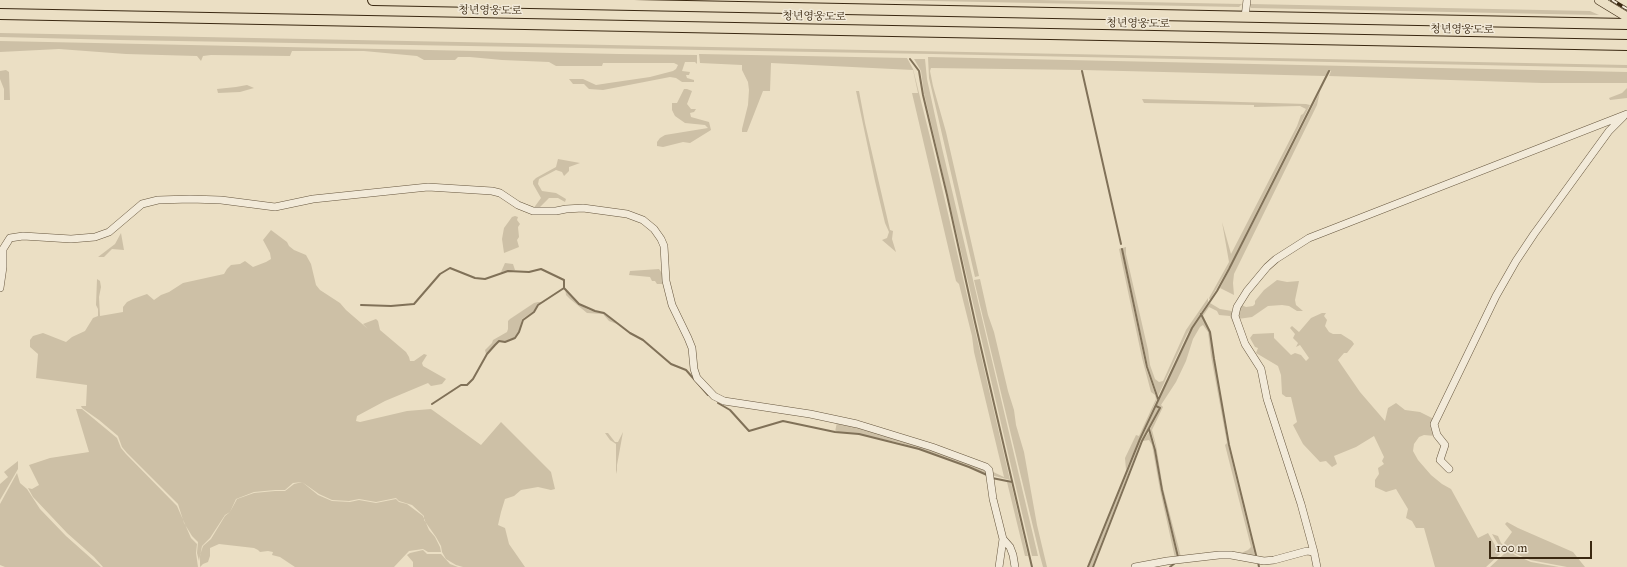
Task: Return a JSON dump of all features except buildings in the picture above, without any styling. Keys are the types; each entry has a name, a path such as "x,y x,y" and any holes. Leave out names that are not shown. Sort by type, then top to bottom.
{"highway":[{"name":"청년영웅도로","path":"373,0 1245,17 1627,22"},
{"name":"청년영웅도로","path":"0,14 1627,45"}],"main road":[{"path":"1599,0 1627,22"}],"street":[{"path":"1245,17 1246,0"},
{"path":"1449,469 1440,460 1445,445 1437,435 1434,424 1496,296 1516,261 1534,234 1609,131 1626,114"},
{"path":"1317,567 1301,504 1267,399 1261,369 1245,344 1238,328 1235,316 1237,307 1247,291 1276,259 1309,238 1626,114"},
{"path":"0,288 3,267 3,249 10,238 23,236 71,239 95,238 109,232 142,204 158,200 216,200 275,207 313,199 428,187 492,191 500,193 518,205 533,210 556,211 583,208 627,214 643,220 654,229 661,239 664,246 666,281 675,313 692,348 694,369 697,378 714,396 724,401 810,414 856,424 980,464 989,470 993,499 1004,539 1011,551 1015,567"},
{"path":"999,567 1004,539"},
{"path":"1135,567 1167,561 1219,555 1274,560 1307,551 1314,552"}],"shaded area":[{"path":"880,0 1039,0 1242,4 1239,7"},
{"path":"1250,4 1590,11 1599,15 1251,8"},
{"path":"0,33 1627,65 1627,68 120,40 0,37"},
{"path":"0,41 697,55 697,64 695,62 685,62 682,71 690,72 689,75 686,75 687,78 694,80 694,82 682,82 676,78 670,77 603,90 589,89 584,84 573,84 569,79 583,79 596,85 650,77 673,71 678,65 674,63 603,63 602,66 556,66 549,62 470,57 458,57 455,60 424,60 417,56 364,51 292,51 290,56 211,55 203,56 201,61 197,56 126,54 59,49 0,52"},
{"path":"699,54 907,58 913,69 933,149 1010,480 991,475 991,471 1004,477 974,352 972,336 959,284 956,281 912,93 918,93 913,70 771,63 770,91 763,91 747,132 742,132 748,105 749,90 748,82 742,70 742,65 700,63"},
{"path":"928,57 1627,72 1627,83 1542,83 1329,76 1331,71 1329,71 1325,76 931,68 930,71 933,86 946,132 979,276 975,277 929,78"},
{"path":"914,59 925,59 927,79 942,148 1038,556 1032,556 924,93 921,71"},
{"path":"6,70 9,72 10,100 4,100 4,89 0,79 0,71"},
{"path":"247,85 254,88 240,92 218,93 217,89 236,87"},
{"path":"1627,88 1627,98 1610,100 1609,98 1622,93"},
{"path":"684,89 692,91 687,104 691,109 696,109 694,112 690,113 691,117 709,122 711,130 690,143 683,142 663,147 657,146 657,142 665,135 708,128 705,125 685,123 675,116 672,110 672,103 677,103"},
{"path":"856,91 859,91 890,230 893,231 892,239 896,252 882,240 887,238 889,232 885,223 875,181"},
{"path":"1320,92 1317,105 1234,274 1234,295 1220,288"},
{"path":"1142,99 1310,105 1230,265 1210,300 1209,298 1229,262 1222,222 1231,254 1297,126 1301,115 1306,109 1300,106 1254,107 1254,105 1144,103"},
{"path":"558,159 580,163 569,167 569,171 564,176 562,172 556,170 539,179 538,184 542,191 556,193 566,199 565,202 558,198 549,198 537,210 533,209 541,198 533,184 533,181 556,167"},
{"path":"512,217 518,217 517,220 520,224 518,227 519,237 517,240 519,247 504,253 502,239 504,228"},
{"path":"271,230 287,242 294,250 306,255 311,264 316,285 320,290 340,303 368,329 363,324 376,319 380,330 406,352 410,361 414,361 424,354 427,355 422,363 423,366 446,379 442,384 431,386 428,383 385,401 357,416 356,421 360,422 407,411 431,409 481,445 501,422 551,472 555,489 551,490 538,487 521,490 514,496 505,499 501,512 498,525 505,528 509,544 525,567 463,567 456,565 446,559 436,537 424,520 424,516 412,505 399,501 396,498 376,502 359,499 349,501 332,500 319,494 302,482 293,483 285,490 254,492 236,499 230,512 225,515 210,538 202,546 199,561 197,553 198,542 192,536 184,523 178,504 127,453 122,447 118,436 82,408 81,406 86,406 87,385 36,378 38,354 30,347 30,340 33,336 43,333 66,342 72,337 85,331 93,318 98,316 98,309 96,305 97,279 100,281 101,287 99,297 100,316 123,312 123,307 127,302 147,294 154,300 183,283 224,274 231,265 240,264 245,261 253,267 266,262 271,259 270,253 263,240"},
{"path":"121,233 124,250 112,249 104,257 98,257 115,244"},
{"path":"1126,247 1126,254 1148,350 1150,365 1155,379 1159,382 1163,381 1186,330 1208,298 1208,302 1187,334 1158,396 1148,367 1122,248"},
{"path":"1121,248 1146,368 1157,399 1126,470 1125,458 1136,435 1139,436 1156,399 1155,395 1151,392 1142,358 1119,249"},
{"path":"505,263 513,264 515,270 501,272"},
{"path":"659,269 664,276 664,281 662,284 657,284 655,281 652,281 650,277 629,275 630,271"},
{"path":"980,279 1024,452 1037,525 1047,567 1043,567 1040,556 974,280"},
{"path":"1277,280 1287,282 1299,281 1295,300 1296,305 1303,311 1297,311 1289,306 1282,305 1268,306 1252,317 1238,319 1241,305 1246,307 1253,306 1264,290"},
{"path":"565,288 579,304 589,310 604,313 617,324 609,321 603,314 587,313 566,295"},
{"path":"543,302 537,305 534,311 522,319 519,332 515,338 499,341 486,354 485,350 493,340 507,332 508,321 510,319 534,303"},
{"path":"1210,303 1220,309 1232,311 1259,372 1241,342 1230,316 1219,315 1217,311 1209,307 1203,316 1202,315"},
{"path":"1322,313 1326,313 1324,316 1327,320 1325,326 1329,332 1333,334 1341,334 1354,344 1347,353 1344,353 1338,360 1360,392 1385,421 1388,408 1396,403 1405,410 1420,412 1434,419 1435,436 1424,435 1419,437 1414,444 1413,451 1418,460 1431,475 1451,489 1478,538 1488,533 1500,554 1486,567 1435,567 1424,528 1416,528 1412,521 1406,518 1408,509 1396,489 1386,492 1375,487 1375,480 1379,474 1378,468 1384,464 1382,461 1384,457 1374,436 1356,447 1334,456 1337,464 1332,467 1326,461 1320,462 1303,444 1293,425 1297,422 1291,397 1286,397 1282,394 1281,375 1278,366 1256,353 1258,348 1255,347 1250,338 1253,334 1274,333 1274,338 1291,355 1295,353 1301,355 1306,361 1309,358 1300,345 1296,347 1298,343 1293,338 1295,334 1290,328 1292,326 1299,332 1311,318"},
{"path":"1201,315 1210,332 1228,445 1255,556 1241,553 1251,547 1225,445 1227,443 1208,332 1203,325 1200,327 1193,339 1186,361 1176,382 1161,405 1163,407 1152,430 1156,445 1163,488 1181,557 1179,556 1162,489 1155,444 1150,429 1161,408 1156,406 1159,399 1192,328"},
{"path":"1156,407 1159,409 1141,441 1092,567 1089,567 1141,440"},
{"path":"76,409 82,409 117,438 121,448 126,454 177,506 191,538 197,544 196,553 198,567 103,567 67,533 33,497 28,488 32,489 39,485 29,465 50,458 89,452"},
{"path":"837,422 856,425 985,468 987,475 969,466 900,443 859,434 835,432"},
{"path":"623,432 617,465 617,474 616,444 610,440 605,433 608,433 615,442 618,442"},
{"path":"1149,432 1155,451 1161,490 1177,556 1176,558 1160,490 1152,445 1149,440 1143,441"},
{"path":"18,461 18,469 0,500 0,484 8,477 4,472"},
{"path":"17,473 20,483 27,489 40,509 66,536 101,567 5,567 0,565 0,504"},
{"path":"302,482 318,495 332,501 350,502 359,500 376,503 396,499 399,502 407,504 423,516 429,530 435,537 440,547 441,552 428,552 423,549 409,551 394,567 295,567 280,557 272,555 273,552 260,552 254,548 219,544 210,548 208,562 200,567 200,555 203,546 211,539 225,516 230,512 237,499 254,493 285,491 294,484"},
{"path":"1007,482 1011,483 1028,556 1025,556"},
{"path":"1507,522 1573,552 1585,567 1567,567 1530,560 1514,553 1504,543 1512,532 1505,524"},
{"path":"1492,534 1498,536 1501,543 1515,555 1531,562 1559,567 1490,567 1504,554"},
{"path":"423,550 427,554 441,554 450,564 458,567 413,567 413,562 407,555"}],"waterway":[{"path":"910,59 919,71 923,95 1032,567"},
{"path":"1082,71 1121,244"},
{"path":"1088,567 1140,439 1192,328 1217,291 1229,269 1329,71"},
{"path":"1122,249 1147,367 1158,399"},
{"path":"361,305 391,306 414,304 440,274 450,268 475,278 485,279 508,271 529,272 541,269 564,280 564,288"},
{"path":"432,404 461,385 467,385 473,379 487,354 495,345 499,341 505,342 515,338 519,332 523,320 534,312 538,305 564,288 579,304 604,313 630,333 643,340 671,364 686,370 708,395"},
{"path":"1201,314 1210,332 1229,445 1256,555"},
{"path":"718,403 730,410 749,431 783,421 835,432 859,434 919,449 987,475"},
{"path":"1093,567 1142,441 1160,408 1156,406"},
{"path":"1149,429 1155,450 1162,490 1178,557"},
{"path":"992,478 1012,482"},
{"path":"1258,562 1259,567"},
{"path":"1170,567 1175,563"}],"railway":[{"path":"1612,0 1627,9"}]}
